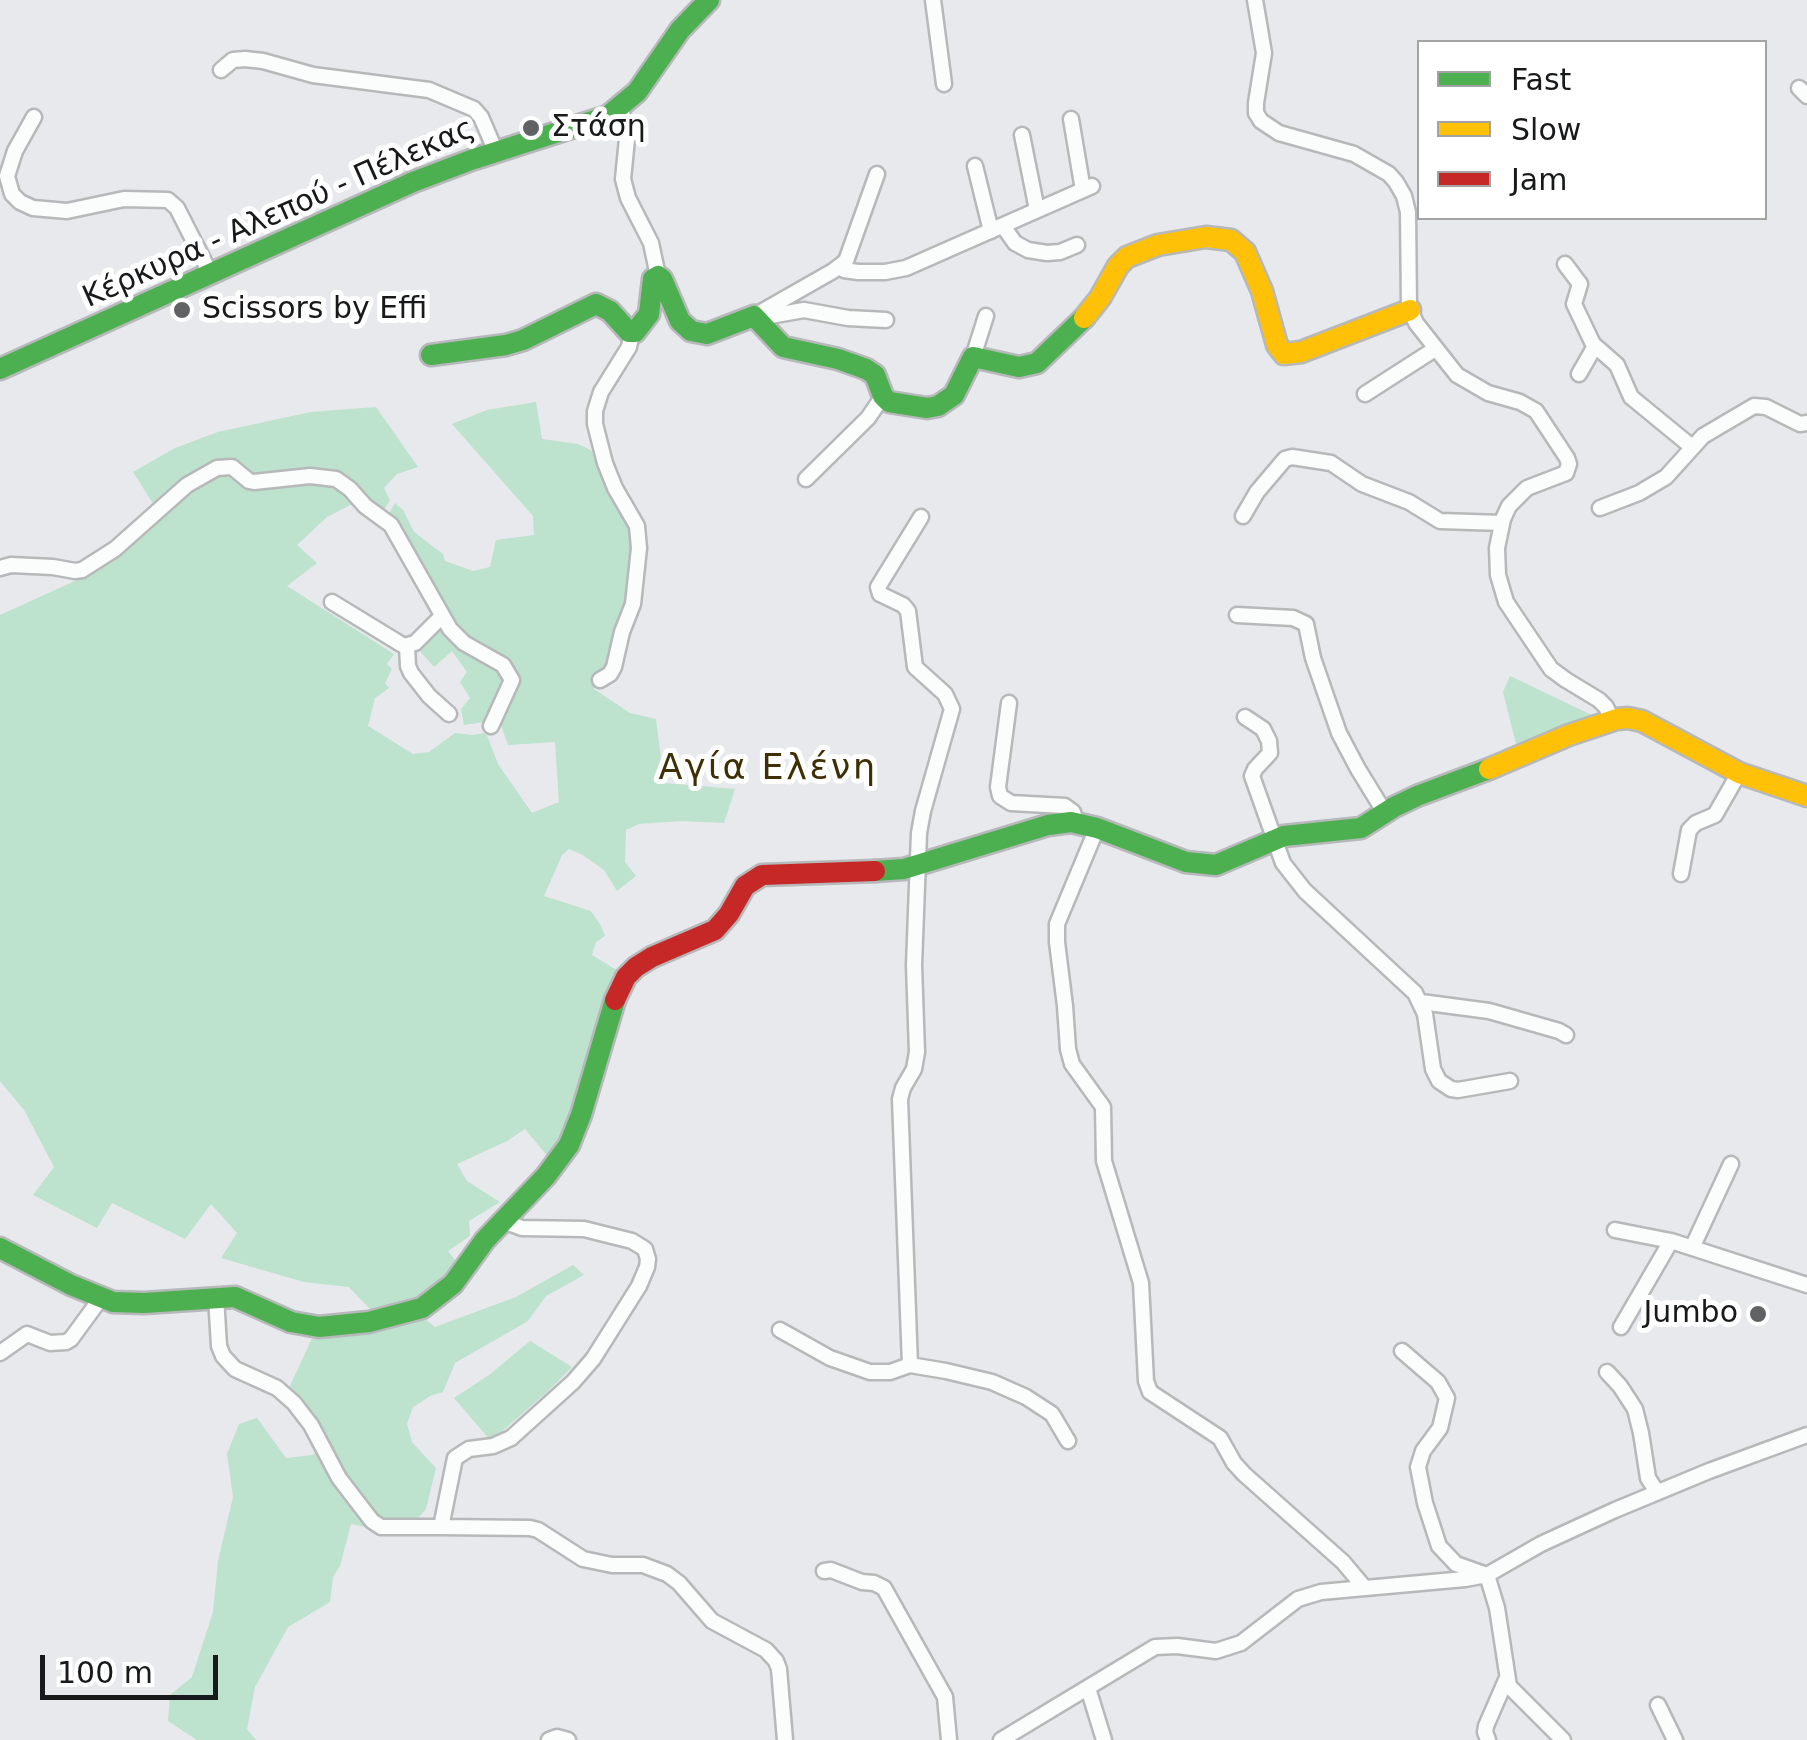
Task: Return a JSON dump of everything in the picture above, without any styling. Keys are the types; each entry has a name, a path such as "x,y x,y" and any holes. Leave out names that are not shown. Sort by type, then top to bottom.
{"street":[{"name":"Κέρκυρα - Αλεπού - Πέλεκας","path":"0,369 412,182 599,120 621,108 637,92 680,30 709,0"},
{"path":"933,0 944,84"},
{"path":"1255,0 1264,53 1256,113 1267,127 1279,133 1354,154 1389,174 1404,196 1409,221 1410,310 1416,323 1464,380 1536,411 1567,458 1566,473 1527,488 1509,506 1496,562 1500,589 1551,669 1599,700 1612,720"},
{"path":"221,70 233,60 246,59 313,75 429,90 474,109 496,152"},
{"path":"621,108 627,139 623,178 628,198 651,243 658,276 680,321 691,331 707,334 754,316 840,266 852,250 876,174"},
{"path":"34,117 15,151 7,176 8,186 20,202 33,208 67,211 124,199 168,200 177,208 211,275"},
{"path":"840,266 858,272 896,270 928,260 1087,188 1070,119"},
{"path":"1022,135 1037,210"},
{"path":"975,166 997,228 1015,243 1047,253 1078,245"},
{"path":"973,356 1019,367 1037,364 1090,312 1122,262 1149,248 1198,238 1227,238 1242,247 1262,291 1278,348 1284,354 1301,352 1410,310"},
{"path":"1565,264 1580,283 1575,308 1594,346 1617,365 1630,396 1692,447"},
{"path":"632,333 649,314 653,279 658,276"},
{"path":"431,355 523,340 596,304 604,306 632,333"},
{"path":"754,316 804,310 886,320"},
{"path":"754,316 783,348 870,370 888,402 926,408 938,406 954,395 986,316"},
{"path":"600,680 614,667 633,604 640,548 637,526 604,463 596,411 601,392 629,347 632,333"},
{"path":"1579,374 1594,346"},
{"path":"1365,394 1435,350"},
{"path":"806,479 868,418 883,396"},
{"path":"1600,508 1639,493 1666,477 1708,433 1754,406 1766,406 1800,424 1807,423"},
{"path":"1244,516 1256,492 1285,459 1292,457 1331,463 1362,484 1440,520 1502,524"},
{"path":"0,568 11,565 82,570 115,550 187,485 206,472 226,466 254,482 325,476 350,489 364,506 391,525 450,629 503,665 512,680 490,726"},
{"path":"910,1366 899,1114 903,1088 918,1052 914,965 919,833 951,704 914,667 908,610 880,594 878,586 920,517"},
{"path":"332,602 395,643 407,646 442,616"},
{"path":"1237,615 1293,618 1306,624 1339,733 1385,813"},
{"path":"407,646 412,673 448,714"},
{"path":"1009,704 1000,796 1011,803 1065,806 1086,825"},
{"path":"1245,717 1263,729 1269,741 1270,753 1252,776 1283,862 1298,882 1415,993 1425,1014 1433,1069 1439,1081 1458,1090 1510,1081"},
{"path":"0,1248 101,1298 133,1303 232,1296 278,1317 313,1327 370,1322 427,1306 446,1291 554,1166 573,1138 622,983 636,968 660,954 715,930 745,886 762,875 845,874 918,866 1048,825 1086,825 1166,856 1212,866 1275,839 1301,833 1356,830 1433,789 1612,720 1628,718 1642,721 1738,773 1807,796"},
{"path":"1681,874 1691,828 1715,815 1738,773"},
{"path":"1086,825 1057,924 1068,1049 1072,1064 1103,1106 1104,1161 1141,1283 1146,1381 1150,1392 1220,1438 1244,1474 1343,1562 1364,1587"},
{"path":"1421,1002 1489,1012 1566,1036"},
{"path":"1692,1248 1731,1164"},
{"path":"441,1527 456,1458 472,1448 493,1446 511,1438 573,1382 594,1359 647,1268 645,1250 632,1241 584,1229 522,1228 504,1221"},
{"path":"1615,1230 1671,1241 1807,1285"},
{"path":"1622,1327 1671,1241"},
{"path":"216,1297 223,1356 235,1369 281,1390 294,1402 339,1478 378,1526 530,1528 583,1559 612,1565 643,1565 667,1574 712,1621 766,1650 776,1661 784,1740"},
{"path":"0,1353 27,1334 50,1343 66,1342 101,1298"},
{"path":"780,1330 830,1358 870,1372 910,1366 992,1382 1052,1414 1068,1441"},
{"path":"1402,1351 1438,1382 1447,1398 1440,1428 1423,1451 1418,1467 1436,1538 1456,1564 1487,1575"},
{"path":"1607,1372 1634,1409 1648,1478 1657,1492"},
{"path":"1001,1740 1155,1648 1177,1646 1216,1651 1241,1644 1298,1599 1321,1592 1487,1575 1540,1544 1657,1492 1807,1434"},
{"path":"824,1570 884,1588 945,1698 949,1740"},
{"path":"1487,1575 1497,1608 1506,1680 1563,1740"},
{"path":"1488,1740 1486,1726 1506,1680"},
{"path":"1088,1688 1104,1740"},
{"path":"1658,1705 1674,1740"},
{"path":"550,1740 568,1740"}],"green space":[{"path":"536,402 542,439 578,444 591,450 629,526 634,576 607,672 593,677 594,689 630,713 656,719 664,783 735,789 724,823 639,824 626,830 625,862 636,876 617,891 604,870 583,855 569,849 562,855 544,896 591,911 605,936 596,942 592,955 623,974 563,1138 549,1158 525,1129 457,1164 467,1181 500,1202 469,1221 470,1236 448,1251 458,1264 426,1299 375,1314 349,1287 304,1282 221,1258 237,1233 211,1204 185,1239 112,1203 97,1228 33,1195 54,1167 24,1110 0,1081 0,615 88,575 161,516 133,472 175,448 218,432 311,412 376,407 418,467 397,474 384,488 390,500 383,512 364,498 327,517 297,545 317,563 287,586 394,654 387,664 392,669 385,683 389,688 375,698 368,726 413,754 429,752 455,733 486,733 498,764 532,813 559,802 555,742 508,745 499,720 464,725 461,709 470,698 460,682 467,672 452,651 434,667 420,651 450,621 388,515 395,503 414,532 443,554 445,561 473,571 490,567 496,540 534,535 533,516 452,424 487,410"},
{"path":"1510,676 1598,718 1518,752 1503,692"},
{"path":"573,1265 584,1275 546,1296 528,1321 455,1363 443,1392 413,1407 407,1424 412,1442 436,1468 426,1509 414,1523 374,1529 351,1524 340,1566 333,1577 330,1602 288,1627 255,1687 247,1729 256,1740 197,1740 168,1721 170,1695 192,1677 213,1612 218,1561 233,1497 227,1454 239,1424 257,1418 286,1458 313,1455 328,1437 289,1388 315,1332 420,1315 435,1327 516,1297"},
{"path":"530,1341 572,1367 491,1441 454,1398"}],"traffic: fast":[{"path":"0,369 413,182 608,116 637,92 680,30 709,0"},
{"path":"431,355 523,340 596,304 610,311 629,332 635,332 649,314 653,279 658,276 680,321 691,331 707,334 754,316 783,347 866,369 875,375 889,402 927,408 954,395 973,357 1019,367 1037,363 1084,318"},
{"path":"875,871 904,869 1048,825 1071,822 1186,862 1216,865 1284,836 1361,828 1417,796 1489,769"},
{"path":"0,1248 113,1302 235,1297 291,1322 319,1327 369,1322 422,1308 453,1284 485,1240 546,1176 569,1145 615,1000"}],"traffic: slow":[{"path":"1084,318 1127,257 1158,245 1206,237 1231,240 1245,252 1262,291 1277,345 1284,354 1301,352 1410,310"},
{"path":"1489,769 1569,735 1628,718 1642,721 1739,773 1807,796"}],"traffic: jam":[{"path":"615,1000 626,977 636,967 715,930 745,886 762,875 875,871"}],"place":[{"name":"Στάση","path":"531,128"},
{"name":"Scissors by Effi","path":"182,310"},
{"name":"Jumbo","path":"1758,1314"}],"district":[{"name":"Αγία Ελένη","path":"768,770"}]}
